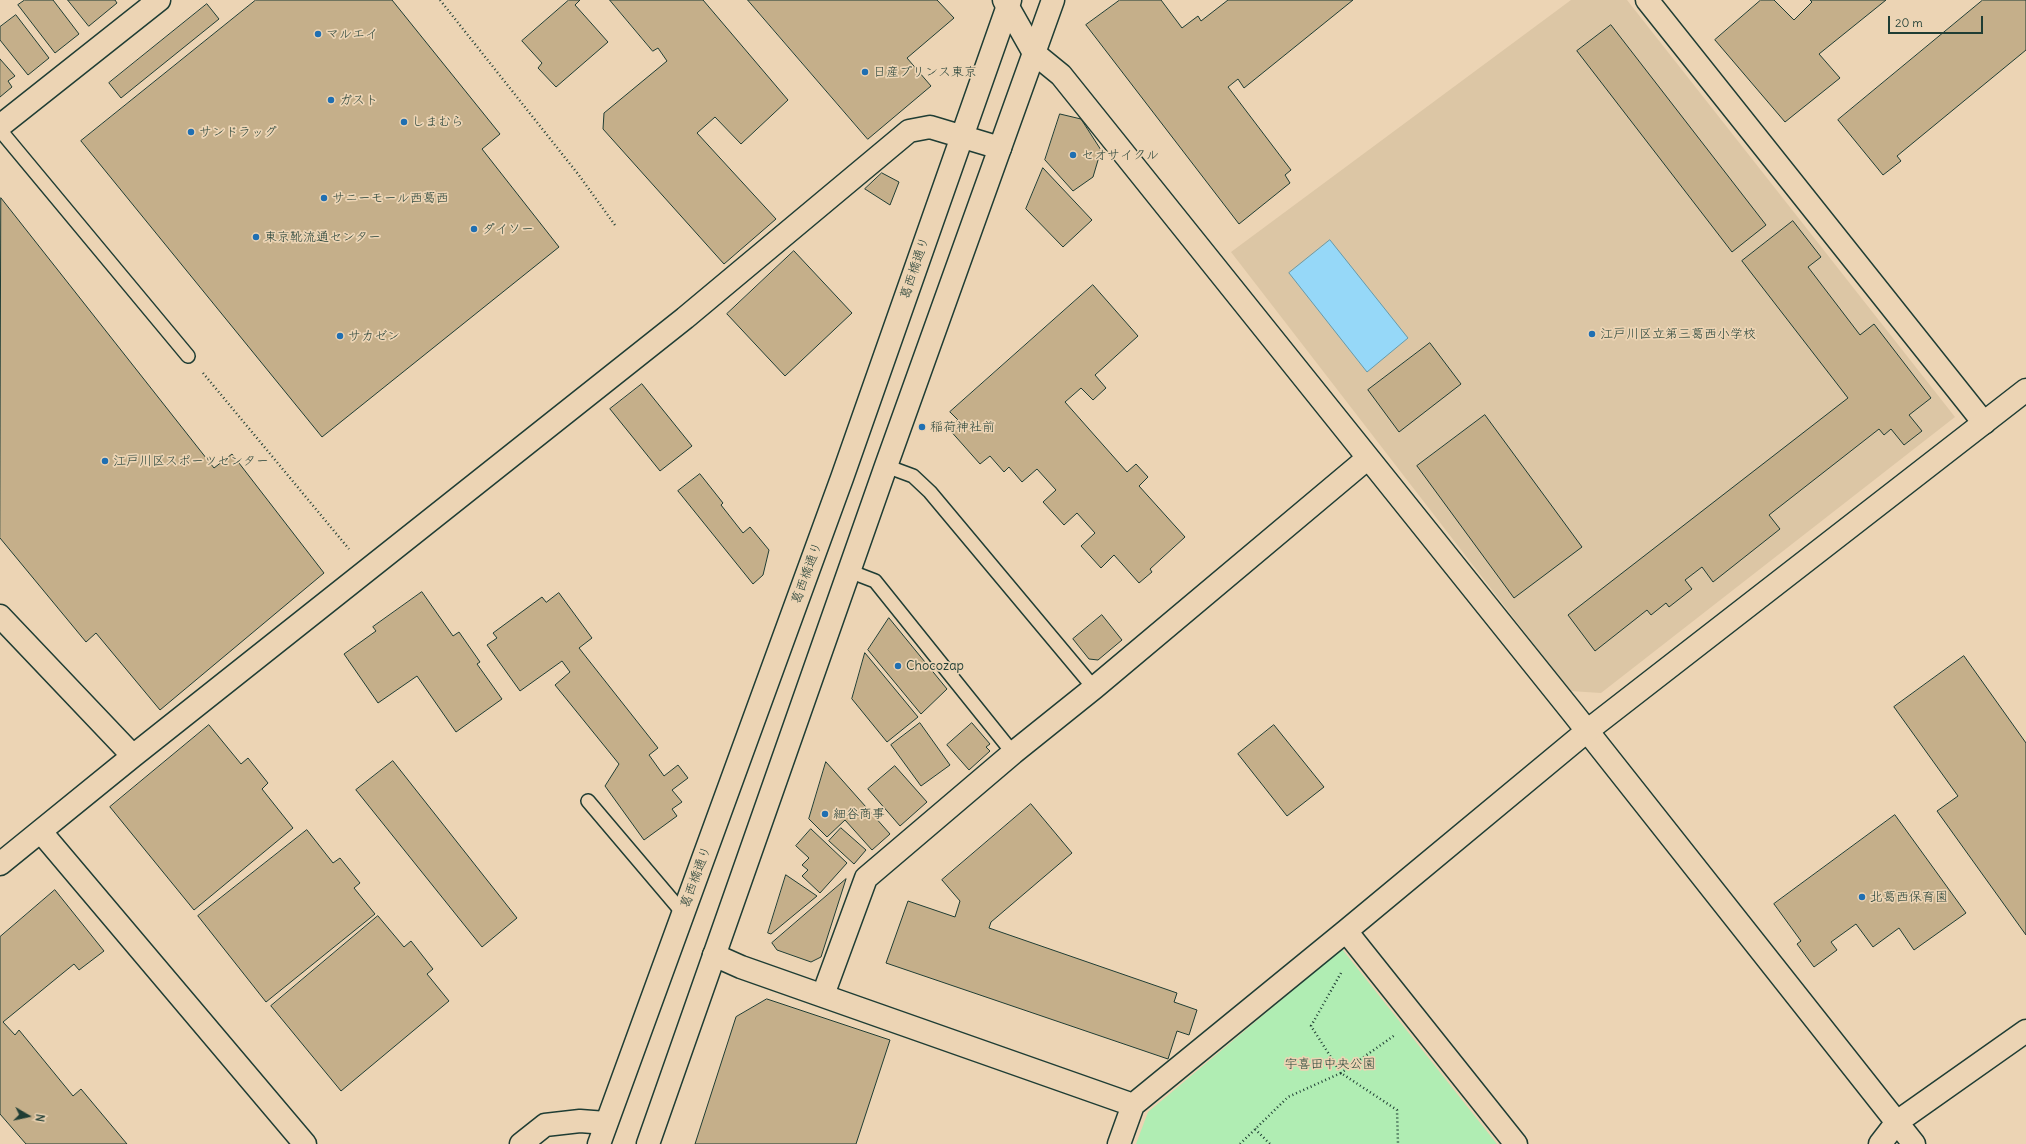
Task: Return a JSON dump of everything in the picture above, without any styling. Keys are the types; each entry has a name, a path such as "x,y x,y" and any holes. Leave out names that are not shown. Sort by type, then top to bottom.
{"street":[{"path":"0,126 159,0"},
{"path":"648,1144 886,466 1053,0"},
{"path":"1647,0 1984,423"},
{"path":"1007,2 1034,53 1061,75 1587,731 1914,1144"},
{"name":"葛西橋通り","path":"599,1144 842,478 1007,2"},
{"path":"0,864 133,756 685,318 909,131 930,126 1000,148"},
{"path":"1119,1144 1133,1105 1346,932 1587,731 2026,390"},
{"path":"823,995 866,878 1013,753 1094,688 1368,458"},
{"path":"0,616 133,756"},
{"path":"41,832 305,1144"},
{"path":"1346,932 1516,1144"},
{"path":"714,955 741,967 1133,1105"},
{"path":"1880,1144 1897,1122 2026,1031"},
{"path":"521,1144 545,1125 580,1121 606,1123"}],"lane":[{"path":"0,130 188,356"},
{"path":"886,466 914,476 930,492 1094,688"},
{"path":"849,571 876,581 1013,753"},
{"path":"588,801 683,913"}],"path":[{"path":"440,0 578,174 615,225"},
{"path":"188,356 367,570"},
{"path":"1342,970 1311,1026 1341,1073 1397,1110 1398,1144"},
{"path":"1240,1144 1288,1097 1341,1073 1416,1020"},
{"path":"1255,1129 1270,1144"}],"shaded area":[{"name":"江戸川区立第三葛西小学校","path":"1571,0 1627,0 1955,417 1601,693 1570,691 1231,252"}],"green space":[{"name":"宇喜田中央公園","path":"1342,949 1497,1144 1136,1144 1148,1112"}],"water":[{"path":"1330,240 1408,338 1367,372 1289,273"}],"building":[{"path":"25,0 53,0 79,34 55,53 18,5"},
{"path":"68,0 115,0 117,3 89,26"},
{"name":"サニーモール西葛西","path":"256,0 392,0 500,134 482,149 559,247 322,437 81,141"},
{"path":"569,0 580,0 575,5 608,42 556,87 538,68 542,63 522,41"},
{"path":"610,0 703,0 788,100 741,144 715,117 697,133 776,219 724,264 603,129 604,113 667,61 658,48 653,51"},
{"name":"日産プリンス東京","path":"748,0 937,0 954,18 907,58 931,86 868,139"},
{"path":"1120,0 1161,0 1182,28 1198,16 1201,21 1228,0 1353,0 1244,88 1238,79 1228,87 1291,170 1285,175 1290,183 1239,224 1086,25"},
{"path":"1761,0 1774,0 1794,20 1812,2 1810,0 1886,0 1819,54 1840,78 1785,122 1715,40"},
{"path":"1983,0 2026,0 2026,50 1897,156 1901,161 1883,175 1838,120"},
{"path":"207,4 219,19 121,98 109,83"},
{"path":"16,15 49,58 28,75 0,40 0,27"},
{"path":"1611,25 1766,225 1732,252 1577,51"},
{"path":"0,59 15,76 8,81 12,87 0,97"},
{"name":"セオサイクル","path":"1060,114 1081,119 1101,150 1093,177 1073,191 1045,160"},
{"path":"1043,168 1092,220 1063,247 1026,209"},
{"path":"882,173 899,182 890,205 865,189"},
{"name":"江戸川区スポーツセンター","path":"1,198 214,468 232,454 324,573 160,710 96,633 86,642 0,538"},
{"path":"1793,221 1821,257 1808,267 1860,335 1874,324 1931,398 1909,415 1922,431 1904,445 1891,429 1884,435 1879,429 1769,515 1780,529 1713,582 1702,567 1685,580 1692,589 1669,607 1666,603 1651,615 1647,610 1595,651 1568,615 1848,398 1742,261"},
{"path":"794,251 852,313 785,376 727,314"},
{"path":"1093,285 1138,336 1095,375 1106,388 1093,400 1081,388 1065,402 1127,472 1136,464 1148,477 1139,486 1185,537 1150,569 1152,572 1139,583 1114,555 1101,568 1081,546 1095,533 1077,513 1064,525 1043,502 1056,490 1037,469 1022,482 1009,467 1004,472 990,456 980,464 948,428 958,420 950,412"},
{"path":"1430,343 1461,384 1399,432 1368,390"},
{"path":"642,384 692,446 660,471 610,409"},
{"path":"1485,415 1582,547 1514,598 1417,466"},
{"path":"700,474 723,503 721,505 743,533 750,527 769,550 763,575 753,584 678,491"},
{"path":"422,592 453,636 459,632 480,662 477,664 502,699 456,732 417,676 378,703 344,654 376,631 373,627"},
{"path":"559,593 592,638 579,648 658,748 649,755 664,776 678,765 688,778 672,790 682,802 672,809 677,816 644,840 605,786 619,764 555,685 570,672 562,661 520,691 487,645 497,638 493,633 542,597 546,602"},
{"path":"1102,615 1122,640 1098,660 1089,659 1073,639"},
{"path":"889,618 947,689 921,714 868,650"},
{"path":"865,653 918,717 887,742 852,699"},
{"path":"1964,656 2026,743 2026,935 1937,811 1958,796 1894,707"},
{"path":"920,723 950,765 921,786 891,745"},
{"path":"972,723 990,744 986,747 990,751 969,770 947,745"},
{"path":"209,725 241,764 248,758 268,783 262,789 293,828 194,910 110,807"},
{"path":"1274,725 1324,787 1287,816 1238,754"},
{"path":"393,761 517,918 482,947 356,790"},
{"path":"826,762 890,834 872,850 845,820 827,837 809,819"},
{"path":"895,766 927,802 900,826 868,789"},
{"path":"1031,804 1072,853 991,922 989,928 1177,993 1174,1002 1197,1010 1189,1035 1177,1031 1168,1059 886,963 908,901 955,917 960,901 942,880"},
{"path":"1895,815 1966,913 1914,950 1899,928 1873,947 1856,924 1831,942 1837,950 1814,967 1797,944 1801,941 1774,904"},
{"path":"841,828 866,850 854,864 829,841"},
{"path":"811,829 847,863 820,893 802,876 808,870 802,865 809,858 796,846"},
{"path":"307,830 333,863 340,858 360,883 354,888 375,914 266,1002 198,916"},
{"path":"786,875 817,896 771,934 768,933"},
{"path":"846,879 821,957 811,962 777,950 772,943"},
{"path":"55,890 104,951 79,970 74,964 3,1022 15,1035 19,1030 73,1096 81,1089 127,1144 26,1144 0,1114 0,937"},
{"path":"378,916 404,947 411,941 433,969 427,974 449,1001 341,1091 271,1006"},
{"path":"767,999 890,1040 856,1144 695,1144 736,1017"}],"place":[{"name":"マルエイ","path":"318,34"},
{"name":"日産プリンス東京","path":"865,72"},
{"name":"ガスト","path":"331,100"},
{"name":"しまむら","path":"404,122"},
{"name":"サンドラッグ","path":"191,132"},
{"name":"セオサイクル","path":"1073,155"},
{"name":"サニーモール西葛西","path":"324,198"},
{"name":"ダイソー","path":"474,229"},
{"name":"東京靴流通センター","path":"256,237"},
{"name":"江戸川区立第三葛西小学校","path":"1592,334"},
{"name":"サカゼン","path":"340,336"},
{"name":"稲荷神社前","path":"922,427"},
{"name":"江戸川区スポーツセンター","path":"105,461"},
{"name":"Chocozap","path":"898,666"},
{"name":"細谷商事","path":"825,814"},
{"name":"北葛西保育園","path":"1862,897"}]}
